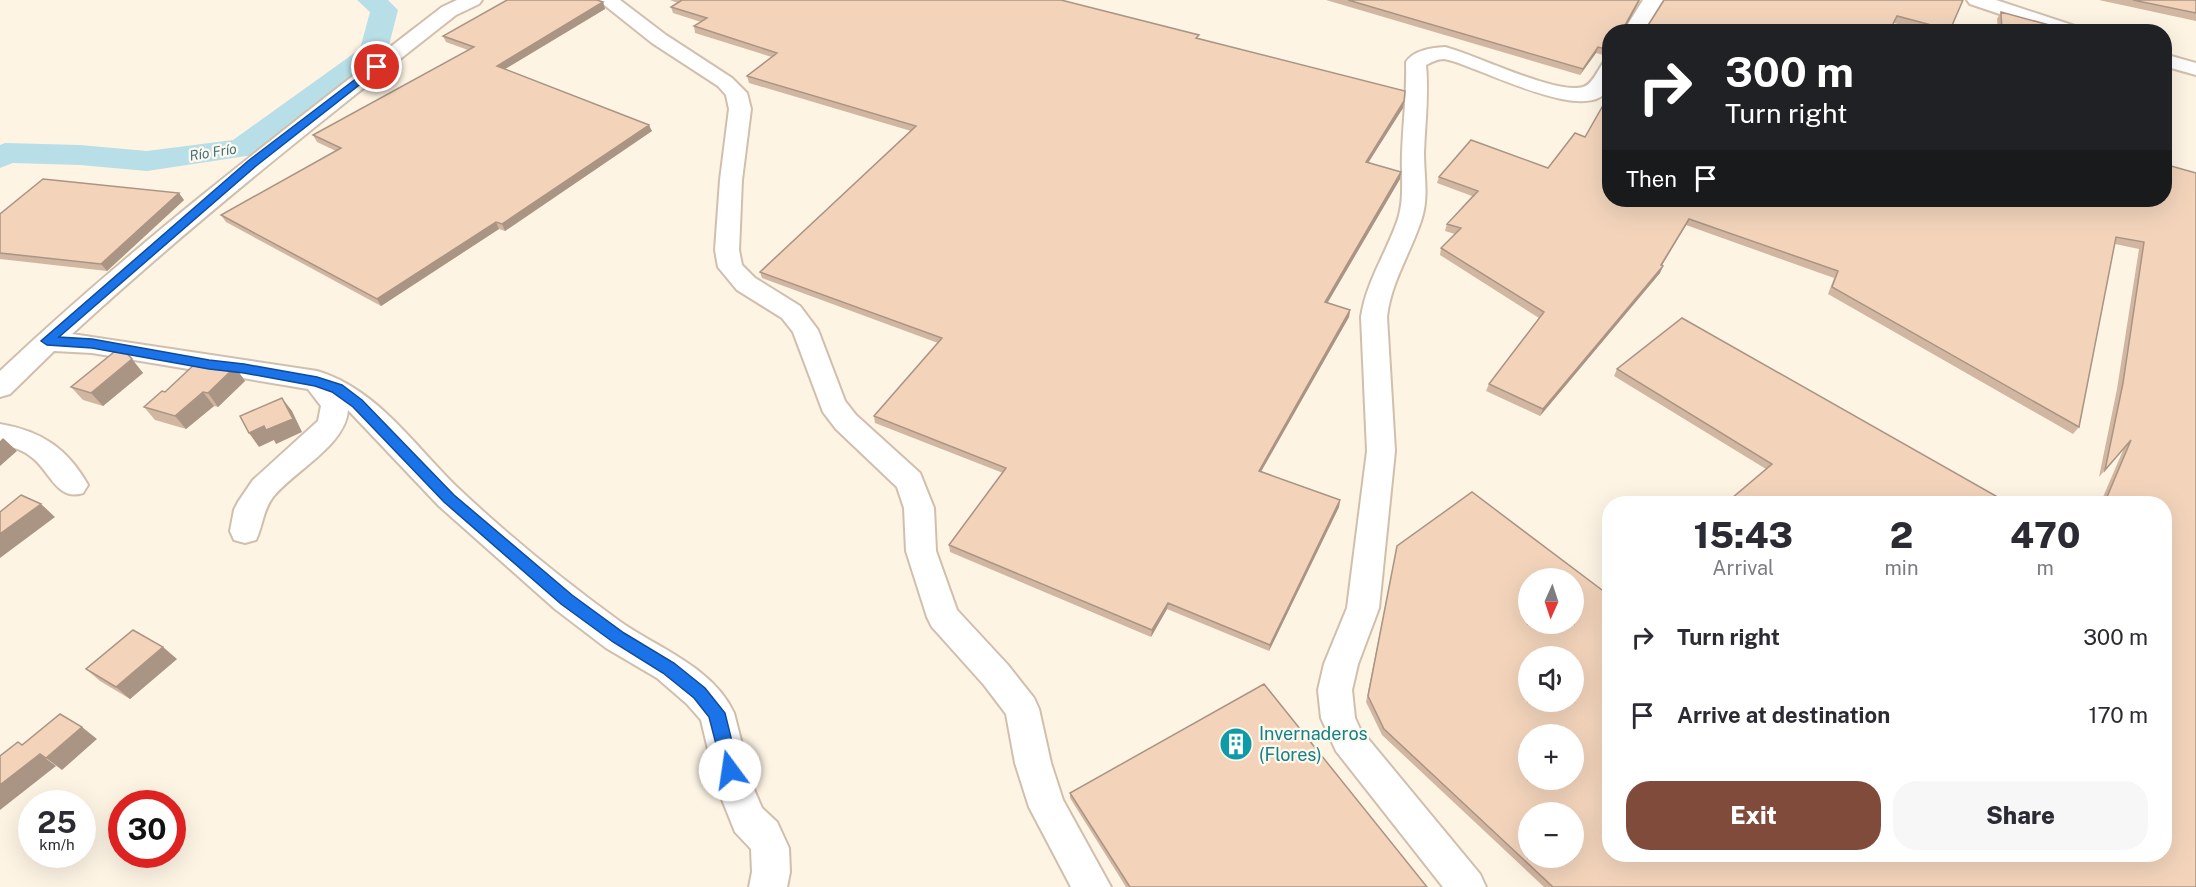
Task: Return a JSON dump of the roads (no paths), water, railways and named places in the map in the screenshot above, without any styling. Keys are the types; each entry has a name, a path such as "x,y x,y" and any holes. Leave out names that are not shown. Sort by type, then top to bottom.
{"street":[{"path":"0,387 47,341 252,164 449,11 472,0"},
{"path":"608,0 659,39 725,82 736,93 740,109 729,215 727,250 730,267 746,284 791,312 806,330 832,405 846,422 909,481 919,508 921,551 943,617 996,675 1022,709 1033,763 1047,807 1092,887"},
{"path":"1638,24 1653,0"},
{"path":"1977,0 2050,24"},
{"path":"1467,887 1348,740 1338,718 1335,690 1341,664 1363,608 1381,451 1374,317 1377,296 1409,222 1415,199 1413,154 1418,94 1416,62 1432,54 1445,53 1553,90 1573,94 1589,93 1602,79"},
{"path":"2172,62 2196,69"},
{"path":"47,341 92,344 317,381 337,389 358,403 449,498 566,600 618,638 669,668 699,693 717,713 735,787 748,820 764,835 770,848 771,872 768,887"},
{"path":"245,531 249,510 263,488 330,428 335,403 323,392 317,381"},
{"path":"0,434 30,440 45,450 73,485"}],"waterway":[{"name":"Río Frío","path":"0,158 5,153 80,155 147,161 242,148 373,53 384,10 371,0"}],"place":[{"name":"Invernaderos (Flores)","path":"1236,744"}]}
